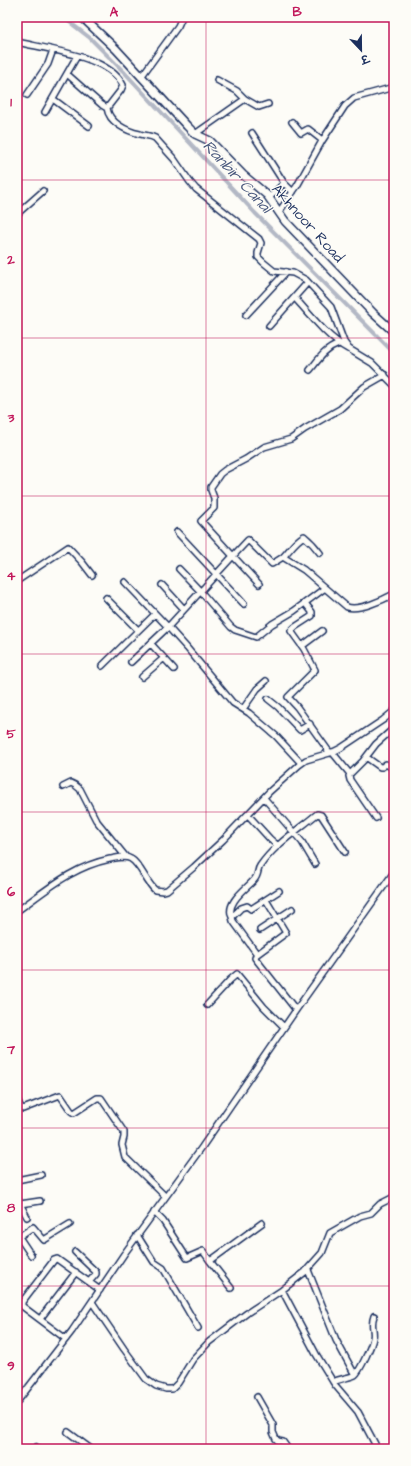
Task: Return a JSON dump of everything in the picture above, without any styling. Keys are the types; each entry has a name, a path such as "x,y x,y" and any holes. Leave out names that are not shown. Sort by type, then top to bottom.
{"highway":[{"name":"Akhnoor Road","path":"82,17 116,49 195,134 210,140 250,182 272,202 293,230 394,332"}],"street":[{"path":"141,77 178,26 182,18"},
{"path":"17,43 87,58 100,64 122,82 123,88 107,108"},
{"path":"27,95 48,64 53,50"},
{"path":"45,112 77,56"},
{"path":"67,74 100,104 107,108 109,115 114,122 140,134 156,138 174,159 196,189 259,239 261,243 258,256 263,262 274,271 293,273 308,282 330,307 344,342 349,349"},
{"path":"216,80 237,91 245,99 259,107 268,104"},
{"path":"272,202 288,187 321,139 351,100 394,87"},
{"path":"53,99 89,126"},
{"path":"195,134 245,99"},
{"path":"292,122 301,133 308,129 321,139"},
{"path":"252,133 288,187"},
{"path":"279,212 288,187"},
{"path":"17,214 43,192"},
{"path":"246,315 286,272"},
{"path":"269,326 308,282"},
{"path":"295,298 339,344 372,363 394,385"},
{"path":"310,370 323,353 339,344"},
{"path":"259,584 201,521 214,509 214,498 211,487 220,474 225,470 264,447 291,439 305,428 340,409 364,387 385,375"},
{"path":"177,532 244,604"},
{"path":"131,662 168,627 247,540 250,540 272,564 283,557 296,541 304,536 320,553"},
{"path":"17,580 68,547 92,575"},
{"path":"283,557 304,570 343,605 350,608 365,606 394,594"},
{"path":"178,569 201,592 231,627 235,630 256,637 272,624 325,588"},
{"path":"125,582 187,648 233,703 243,709 281,741 301,763"},
{"path":"162,585 184,609"},
{"path":"106,598 138,630"},
{"path":"305,603 312,612 312,616 291,631 302,646 315,670 288,697 350,774 350,780 376,818"},
{"path":"102,666 155,614"},
{"path":"302,646 322,631"},
{"path":"151,644 174,669"},
{"path":"142,677 164,658"},
{"path":"243,709 256,690 266,681"},
{"path":"268,699 278,707 300,730 310,724"},
{"path":"63,787 71,783 80,789 96,820 126,857 134,861 155,890 163,891 167,890 194,867 301,763 313,757 341,748 393,715"},
{"path":"350,774 376,744 394,728"},
{"path":"366,757 381,768 386,764 393,768"},
{"path":"264,798 302,842 315,864"},
{"path":"257,954 233,921 230,912 231,907 238,897 257,877 259,867 278,846 319,813 345,852"},
{"path":"248,814 278,846"},
{"path":"17,910 79,868 117,857 126,857"},
{"path":"17,1402 66,1339 137,1235 202,1147 284,1027 393,876"},
{"path":"232,917 241,908 247,906 251,909 279,891"},
{"path":"266,900 286,933 255,956 296,1010"},
{"path":"260,930 292,909"},
{"path":"207,1005 237,974 264,1007 284,1027"},
{"path":"17,1099 20,1107 23,1109 60,1095 74,1113 95,1099 101,1098 124,1132 122,1145 125,1157 166,1196"},
{"path":"17,1180 41,1175"},
{"path":"92,1302 146,1379 156,1386 172,1389 178,1384 193,1359 209,1342 308,1270 322,1253 330,1233 360,1216 371,1213 386,1200 394,1197"},
{"path":"17,1198 27,1217"},
{"path":"20,1204 40,1201"},
{"path":"154,1212 162,1221 187,1258 203,1252 231,1288"},
{"path":"210,1261 262,1223"},
{"path":"30,1255 18,1237 34,1227 44,1240 70,1224"},
{"path":"137,1235 154,1262 163,1268 198,1328"},
{"path":"75,1252 96,1272 89,1282"},
{"path":"66,1339 22,1306 22,1302 56,1259 59,1259 100,1290"},
{"path":"308,1270 336,1340 355,1375"},
{"path":"40,1319 76,1272"},
{"path":"282,1290 316,1354 334,1384 358,1412 375,1444 375,1446 370,1449"},
{"path":"334,1384 341,1379 355,1375 364,1360 372,1342 373,1334 371,1324 374,1316"},
{"path":"257,1397 274,1425 273,1432 276,1438 278,1441 283,1442 288,1449"},
{"path":"68,1432 91,1449"}],"waterway":[{"name":"Ranbir Canal","path":"63,17 90,38 125,73 255,213 394,353"}]}
